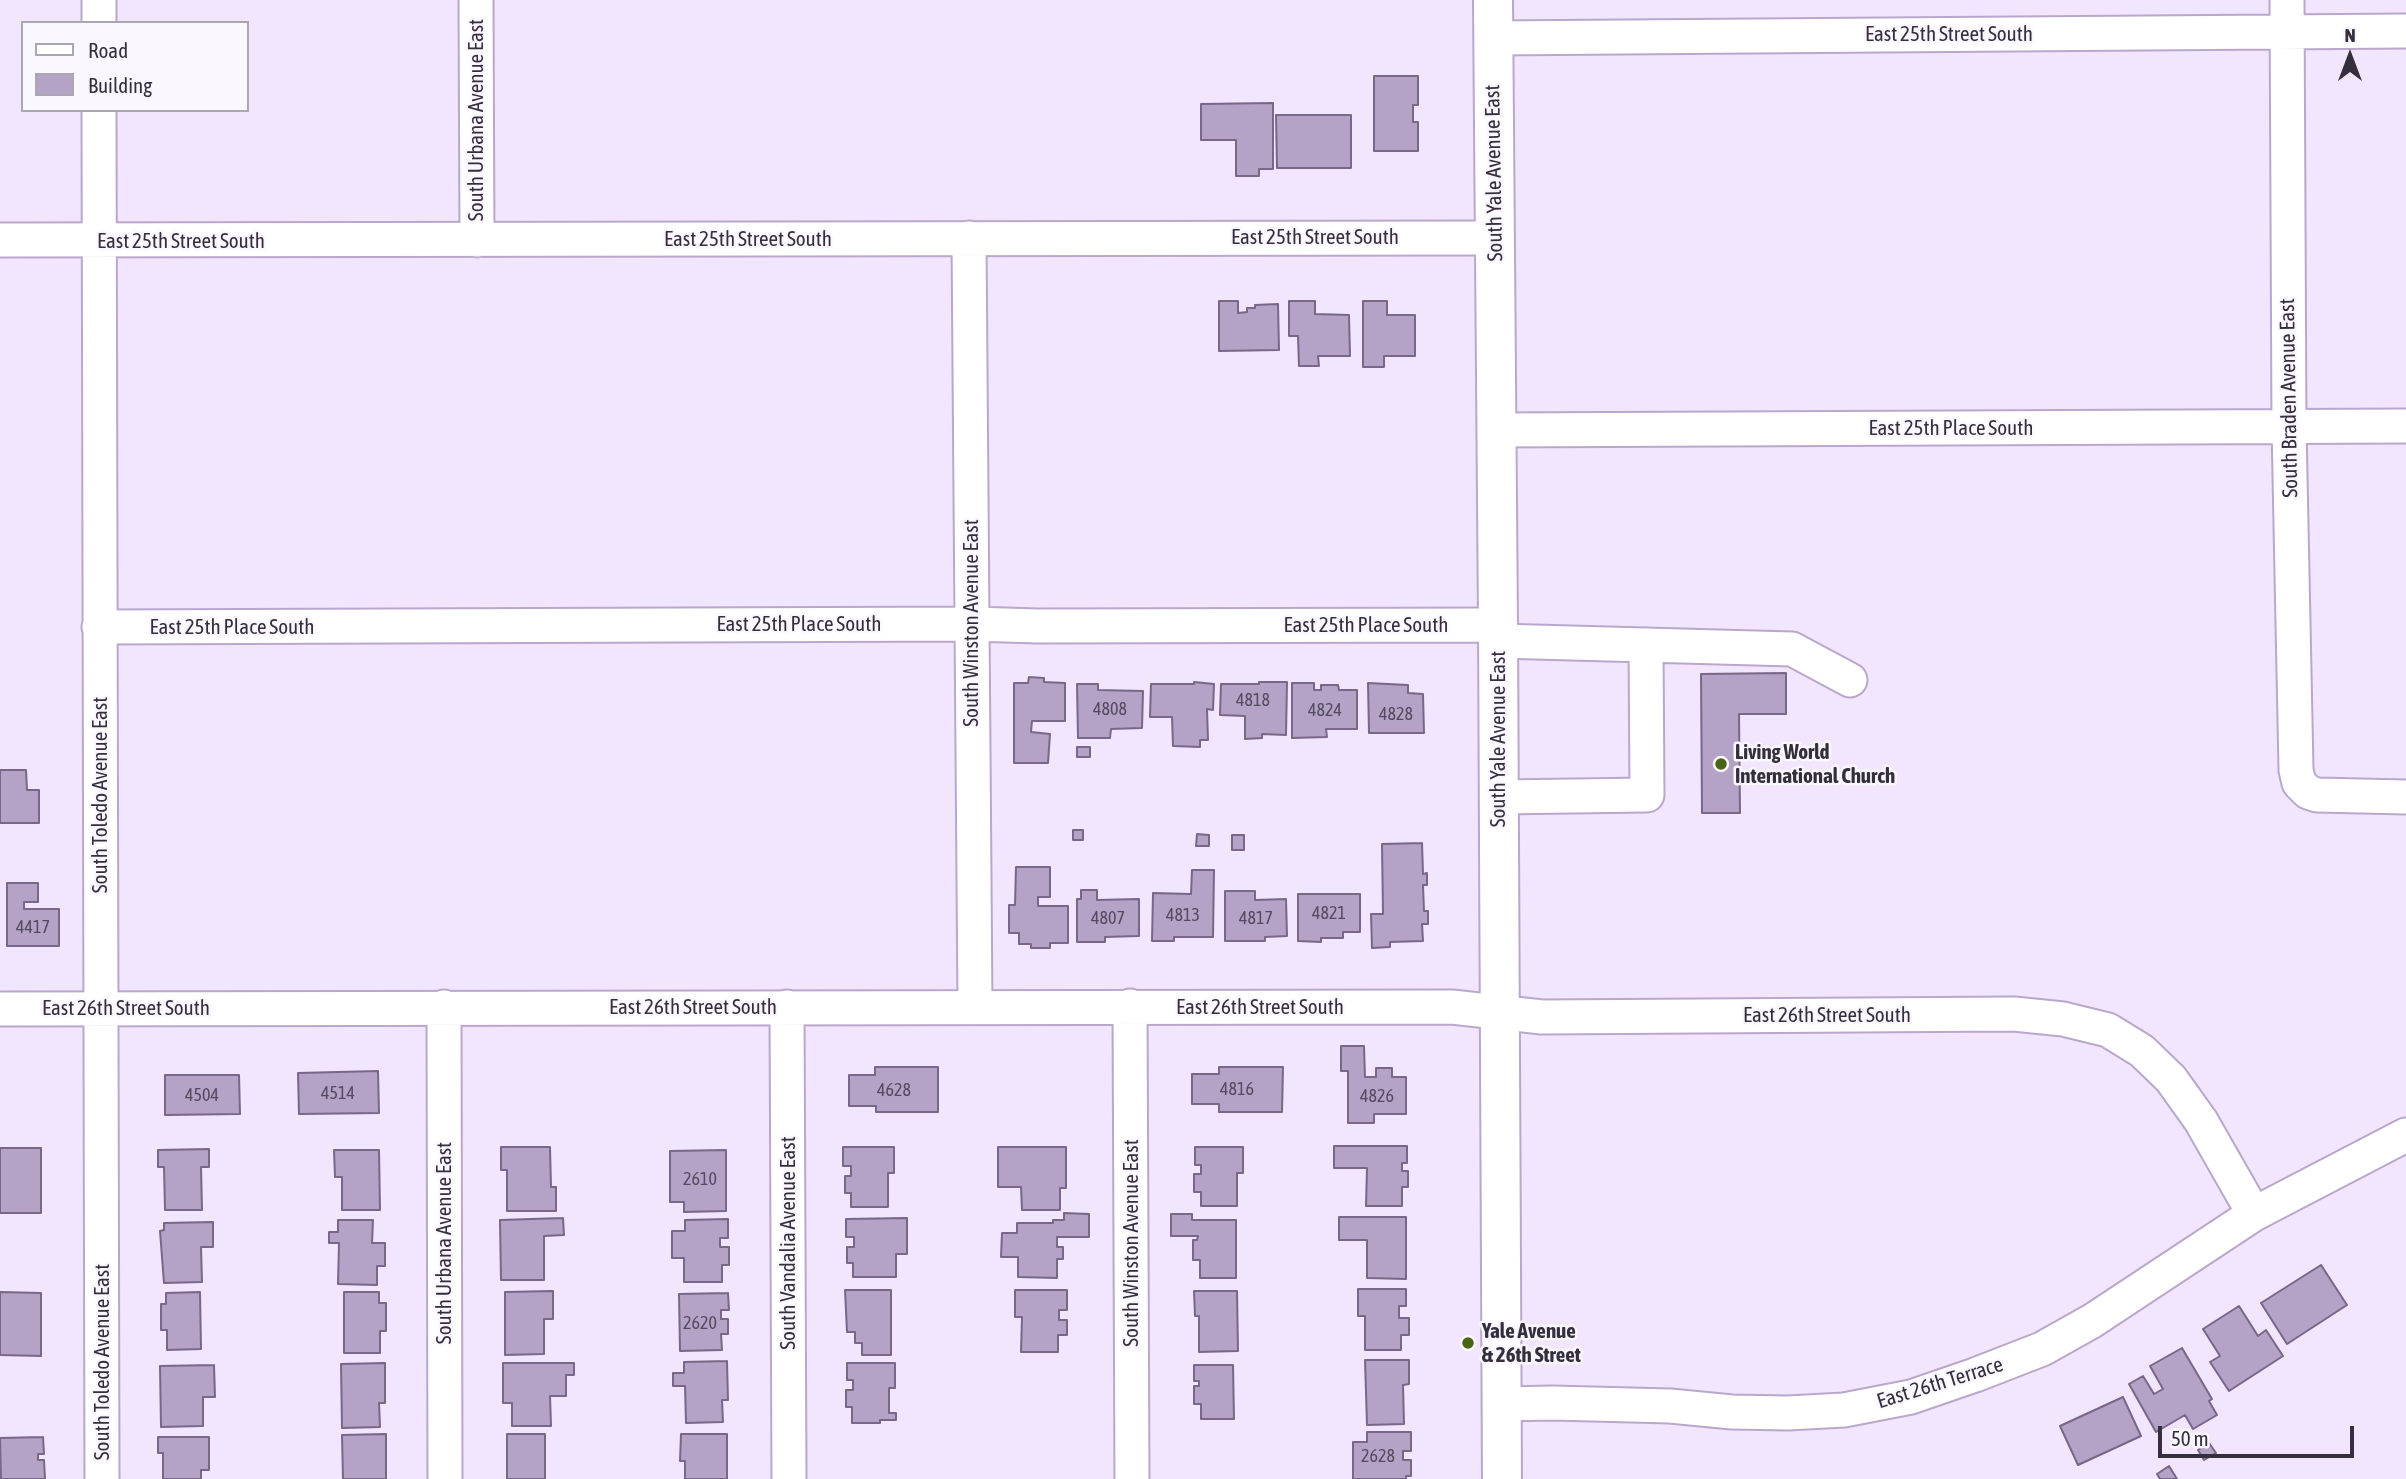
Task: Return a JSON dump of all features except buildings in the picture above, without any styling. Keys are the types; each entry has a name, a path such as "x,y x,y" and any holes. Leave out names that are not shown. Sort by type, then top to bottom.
{"main road":[{"name":"South Yale Avenue East","path":"1493,0 1502,1479"}],"street":[{"path":"99,0 99,21"},
{"name":"South Urbana Avenue East","path":"476,0 477,240"},
{"name":"East 25th Street South","path":"1493,38 2287,16 2406,32"},
{"name":"South Braden Avenue East","path":"2287,16 2289,426 2296,770 2299,783 2308,792 2326,797 2406,797"},
{"name":"South Toledo Avenue East","path":"99,112 102,1479"},
{"name":"East 25th Street South","path":"0,240 1495,237"},
{"name":"South Winston Avenue East","path":"969,238 975,1007"},
{"name":"East 25th Place South","path":"1496,430 2406,426"},
{"name":"East 25th Place South","path":"99,627 972,624 1498,633 1646,645 1792,649 1850,680"},
{"path":"1499,797 1647,795 1646,645"},
{"name":"South Winston Avenue East","path":"1130,1006 1132,1479"},
{"name":"East 26th Street South","path":"0,1009 1130,1006 1452,1007 1542,1017 2014,1014 2063,1019 2108,1030 2142,1051 2171,1079 2200,1121 2255,1214"},
{"name":"South Urbana Avenue East","path":"443,1007 445,1479"},
{"name":"South Vandalia Avenue East","path":"787,1007 789,1479"},
{"path":"2255,1214 2406,1135"},
{"name":"East 26th Terrace","path":"1502,1404 1670,1406 1732,1412 1788,1413 1844,1410 1911,1397 2042,1349 2092,1321 2255,1214"}],"place":[{"name":"Living World International Church","path":"1721,764"},
{"name":"Yale Avenue & 26th Street","path":"1468,1343"}]}
